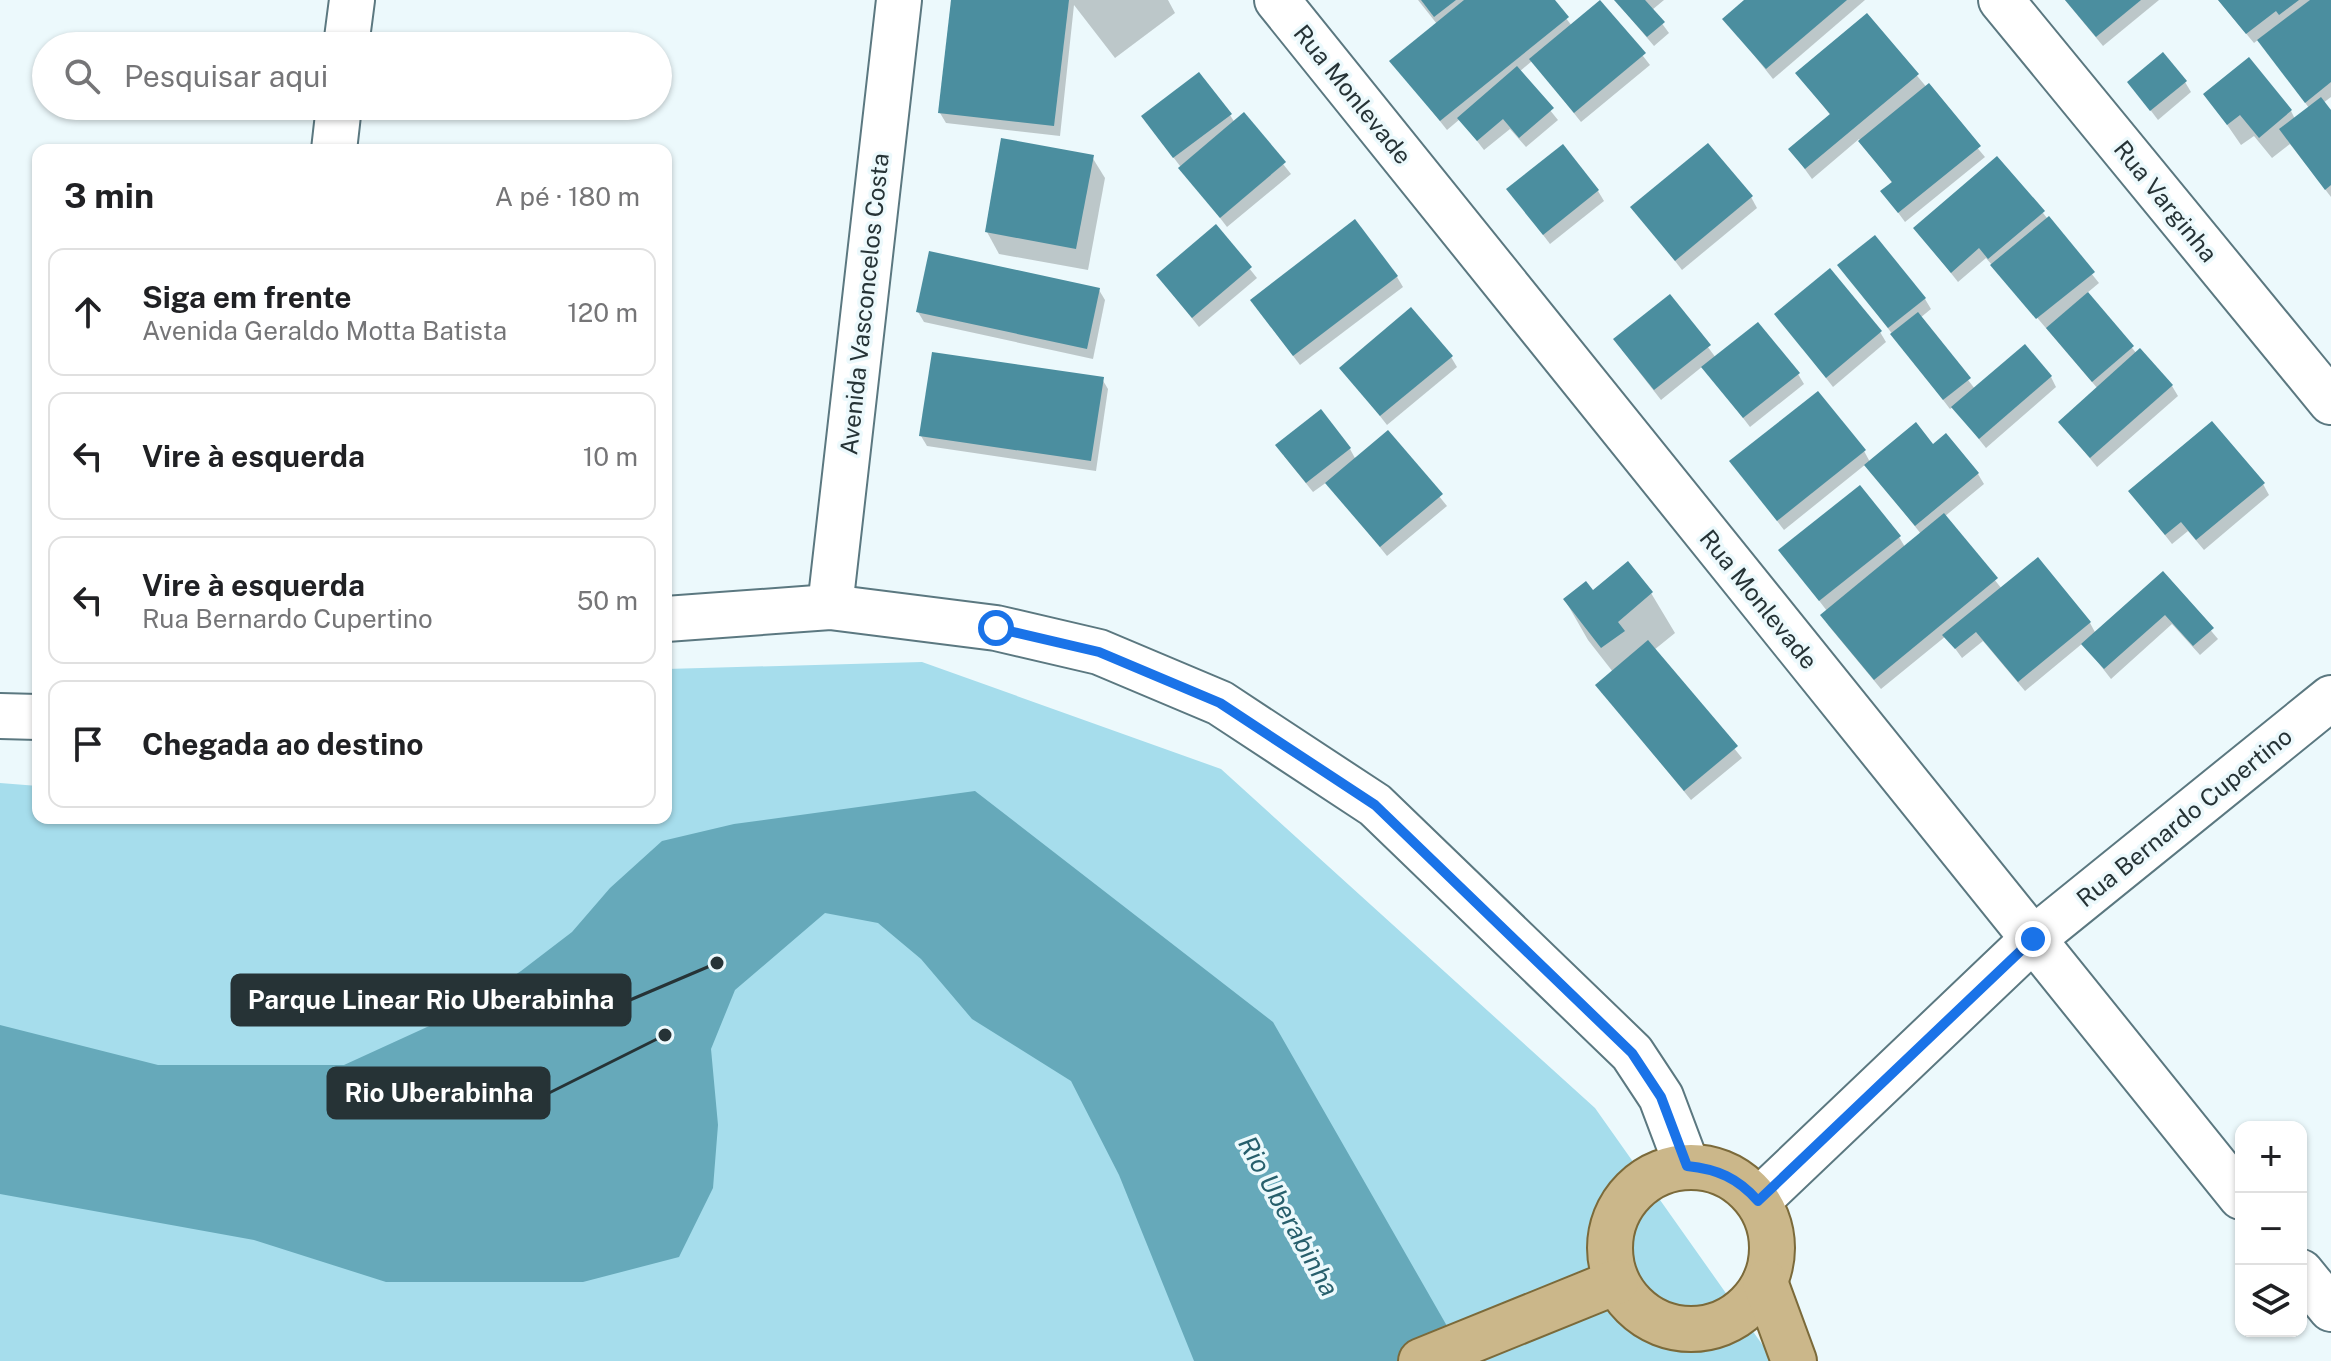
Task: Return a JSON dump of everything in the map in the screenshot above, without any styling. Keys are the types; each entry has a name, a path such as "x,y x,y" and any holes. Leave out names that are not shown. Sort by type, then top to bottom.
{"main road":[{"path":"1687,1166 1708,1168 1729,1176 1758,1201 1768,1220 1773,1252 1765,1282 1742,1311 1709,1327 1669,1327 1635,1308 1616,1282 1609,1252 1616,1213 1635,1188 1650,1177 1687,1166"},
{"path":"1421,1361 1616,1282"},
{"path":"1765,1282 1794,1361"}],"street":[{"path":"348,32 352,0"},
{"name":"Avenida Vasconcelos Costa","path":"830,607 899,0"},
{"name":"Rua Monlevade","path":"1277,0 2238,1193"},
{"name":"Rua Varginha","path":"2001,0 2331,402"},
{"path":"335,144 337,120"},
{"path":"672,619 830,607 996,628 1099,652 1233,712 1375,805 1632,1053 1661,1097 1687,1166"},
{"name":"Rua Bernardo Cupertino","path":"1758,1201 2033,939 2331,698"},
{"path":"0,716 32,717"},
{"path":"2307,1279 2331,1309"}],"shaded area":[{"path":"922,662 1221,769 1595,1108 1764,1347 1769,1361 0,1361 0,783 32,786 32,824 672,824 672,669"}],"water":[{"path":"975,791 1273,1022 1467,1361 1194,1361 1119,1175 1071,1081 972,1019 921,959 878,923 825,913 735,990 711,1049 718,1125 713,1188 679,1257 583,1282 386,1282 254,1240 0,1194 0,1025 158,1065 344,1065 462,1011 521,971 572,932 610,888 662,841 734,824"}],"building":[{"path":"951,0 1069,0 1054,126 938,113"},
{"path":"1421,0 1456,0 1434,17"},
{"path":"1464,0 1555,0 1569,17 1440,121 1389,61"},
{"path":"1600,0 1646,53 1574,113 1529,59"},
{"path":"1614,0 1645,0 1665,22 1647,37"},
{"path":"1744,0 1847,0 1766,69 1722,19"},
{"path":"2065,0 2141,0 2096,37"},
{"path":"2218,0 2299,0 2279,15 2276,11 2246,34"},
{"path":"2310,0 2331,0 2331,82 2305,103 2257,40"},
{"path":"1867,13 1919,74 1805,169 1788,149 1830,114 1795,73"},
{"path":"2163,52 2187,81 2150,111 2127,82"},
{"path":"2249,57 2292,110 2259,138 2240,115 2227,125 2203,94"},
{"path":"1517,66 1554,108 1519,138 1503,119 1477,141 1457,118"},
{"path":"1199,72 1232,114 1173,158 1141,116"},
{"path":"1929,83 1981,146 1898,213 1880,191 1892,182 1858,141"},
{"path":"2321,97 2331,110 2331,185 2325,190 2279,129"},
{"path":"1244,112 1286,162 1220,218 1178,168"},
{"path":"1001,138 1094,155 1076,249 985,232"},
{"path":"1708,143 1753,196 1675,261 1630,207"},
{"path":"1563,144 1599,190 1543,235 1506,189"},
{"path":"1997,156 2045,211 1988,259 1979,248 1951,273 1913,228"},
{"path":"2049,216 2095,272 2036,319 1990,265"},
{"path":"1355,219 1398,276 1293,356 1250,300"},
{"path":"1216,224 1252,267 1192,318 1156,275"},
{"path":"1875,235 1926,298 1888,328 1837,265"},
{"path":"929,251 1100,288 1087,349 916,312"},
{"path":"1830,268 1882,331 1826,378 1774,314"},
{"path":"2088,292 2134,346 2092,382 2046,328"},
{"path":"1670,294 1711,345 1654,390 1613,339"},
{"path":"1411,307 1453,356 1380,416 1339,368"},
{"path":"1918,312 1971,378 1943,400 1890,334"},
{"path":"1758,322 1800,373 1743,418 1701,367"},
{"path":"2025,344 2052,376 1979,439 1951,407"},
{"path":"2140,348 2173,385 2090,458 2058,422"},
{"path":"932,352 1104,377 1091,461 919,436"},
{"path":"1818,391 1866,450 1777,521 1729,461"},
{"path":"1321,409 1351,448 1306,483 1275,445"},
{"path":"2212,421 2265,483 2196,540 2181,522 2165,535 2128,491"},
{"path":"1916,422 1933,444 1946,433 1979,473 1915,526 1864,465"},
{"path":"1388,430 1443,494 1380,547 1325,483"},
{"path":"1860,485 1901,536 1819,601 1778,550"},
{"path":"1944,513 1998,578 1874,680 1820,615"},
{"path":"2038,557 2091,622 2018,682 1976,632 1955,649 1942,635"},
{"path":"1628,561 1653,592 1618,622 1625,631 1601,648 1563,599 1586,581 1593,590"},
{"path":"2163,571 2214,628 2193,646 2165,615 2104,669 2081,644"},
{"path":"1648,640 1738,746 1684,791 1595,685"}],"place":[{"name":"Parque Linear Rio Uberabinha","path":"717,963"},
{"name":"Rio Uberabinha","path":"665,1035"}],"route":[{"path":"996,628 1099,652 1220,703 1375,805 1632,1053 1661,1097 1687,1166 1708,1168 1729,1176 1746,1187 1758,1201 2033,939"}]}
